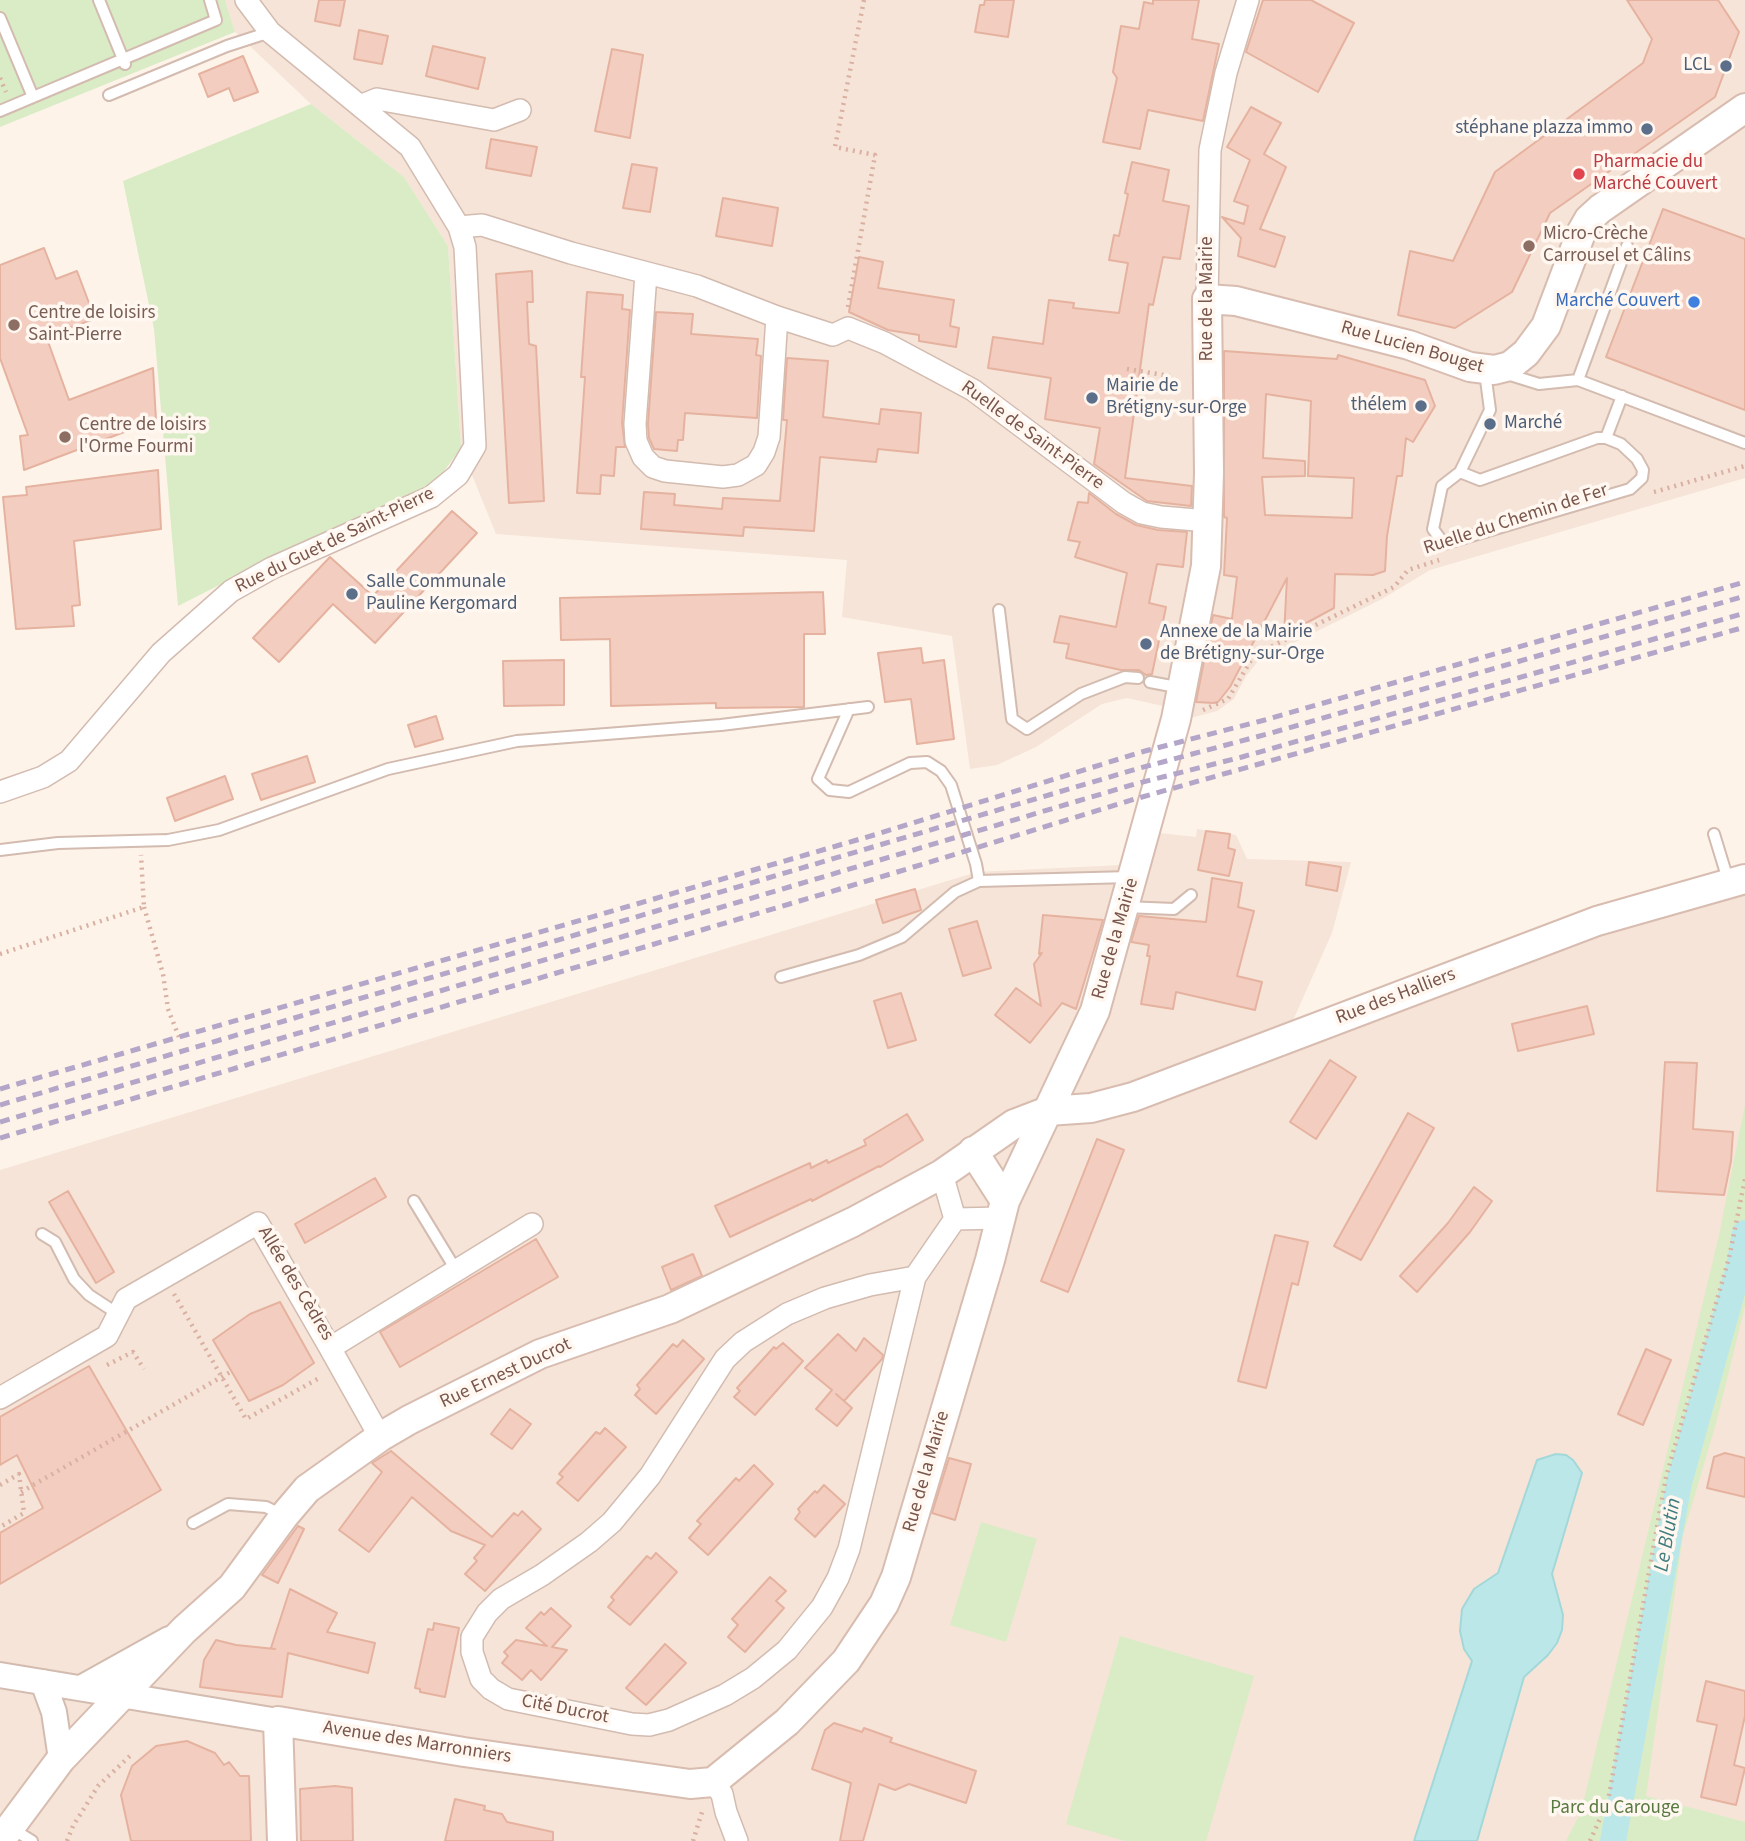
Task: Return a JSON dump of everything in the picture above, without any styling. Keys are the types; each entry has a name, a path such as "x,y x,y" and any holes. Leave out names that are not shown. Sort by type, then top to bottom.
{"main road":[{"name":"Rue Lucien Bouget","path":"1207,299 1236,301 1409,345 1471,367 1490,369 1510,366 1526,353 1546,327 1581,233 1589,219 1745,108"},
{"name":"Rue de la Mairie","path":"713,1782 820,1691 846,1661 884,1604 896,1577 1003,1210 1095,1011 1176,719 1206,566 1207,299"},
{"name":"Rue des Halliers","path":"973,1152 1013,1124 1048,1111 1091,1108 1145,1093 1598,921 1737,881"},
{"path":"1021,1169 1046,1143 1091,1108"},
{"path":"973,1152 1003,1210"},
{"name":"Rue Ernest Ducrot","path":"14,1836 61,1759 184,1630 232,1587 307,1489 380,1437 478,1384 540,1354 670,1309 853,1223 973,1152"},
{"path":"278,1721 282,1841"},
{"name":"Avenue des Marronniers","path":"278,1721 464,1752 690,1784 713,1782"}],"street":[{"name":"Rue du Guet de Saint-Pierre","path":"0,792 43,777 69,761 161,653 231,591 272,568 431,497 458,475 475,446 465,247 459,227 410,147 270,32 246,0"},
{"name":"Rue de la Mairie","path":"1207,299 1210,150 1234,40 1248,0"},
{"path":"360,106 377,99 494,120 520,110"},
{"name":"Ruelle de Saint-Pierre","path":"459,227 482,225 646,274 697,286 833,335 848,328 885,343 973,390 1124,503 1142,513 1208,521"},
{"path":"646,274 636,441 643,457 653,467 665,471 723,477 738,475 756,466 769,437 777,317"},
{"path":"933,1178 955,1219 1003,1210"},
{"name":"Cité Ducrot","path":"915,1277 825,1298 787,1314 761,1328 743,1342 725,1359 650,1476 612,1522 542,1575 501,1599 487,1613 472,1637 472,1653 481,1679 508,1699 649,1725 669,1720 724,1695 753,1678 787,1650 822,1607 838,1578 849,1549 915,1277 955,1219"},
{"name":"Allée des Cèdres","path":"0,1398 107,1336 126,1298 258,1223 335,1357 456,1270 532,1224"},
{"path":"335,1357 380,1437"},
{"path":"81,1688 184,1630"},
{"name":"Avenue des Marronniers","path":"0,1675 278,1721"},
{"path":"43,1682 54,1712 61,1759"},
{"path":"713,1782 722,1794 737,1841"}],"lane":[{"path":"99,0 124,61"},
{"path":"0,111 216,20 210,0"},
{"path":"0,18 33,97"},
{"path":"109,95 131,80 270,32"},
{"path":"1578,380 1627,246"},
{"path":"1460,472 1480,480 1597,438 1606,438 1620,444 1637,459 1643,470 1642,478 1630,489 1444,544 1433,529 1442,486 1460,472 1490,410 1490,369 1539,384 1578,380 1745,443"},
{"path":"1606,438 1622,396"},
{"path":"999,610 1012,719 1027,729 1082,694 1125,677 1138,678"},
{"path":"1150,682 1183,688"},
{"path":"0,850 58,843 168,840 219,830 388,769 517,741 721,724 868,707"},
{"path":"849,709 818,779 830,790 849,792 910,763 927,762 941,771 951,785 979,881"},
{"path":"1714,834 1737,881"},
{"path":"781,977 859,955 902,937 955,892 979,881 1133,877"},
{"path":"1125,907 1174,909 1191,895"},
{"path":"414,1201 456,1270"},
{"path":"42,1234 55,1242 74,1279 89,1295 118,1314"},
{"path":"192,1523 228,1504 266,1507 284,1516"}],"path":[{"path":"848,328 846,317 875,155 835,147 864,0"},
{"path":"1127,369 1170,376"},
{"path":"1652,492 1745,466"},
{"name":"Ruelle du Chemin de Fer","path":"1176,719 1211,708 1228,699 1254,655 1394,587 1408,570 1446,557"},
{"path":"140,841 144,907 163,974 169,1009 179,1037"},
{"path":"0,954 144,907"},
{"path":"1590,1841 1608,1801 1666,1477 1729,1258 1745,1179"},
{"path":"164,1277 246,1419 335,1357"},
{"path":"21,1492 232,1371"},
{"path":"0,1485 19,1474 24,1513 0,1527"},
{"path":"67,1841 73,1826 98,1786 132,1754"},
{"path":"693,1841 700,1817"}],"shaded area":[{"path":"225,0 1745,0 1745,478 1430,570 1382,599 1259,660 1246,676 1234,699 1217,711 1160,726 1163,706 1127,698 1102,704 1036,747 997,765 970,769 952,636 842,617 847,560 496,534 461,448 448,246 404,177 311,104 235,32"},
{"path":"1197,829 1236,835 1247,859 1351,862 1332,933 1290,1027 1745,868 1745,1841 0,1841 0,1170 977,872 1121,865 1131,830 1196,837"}],"green space":[{"path":"0,0 225,0 235,32 0,127"},
{"path":"311,104 404,177 448,246 461,448 436,482 178,606 154,329 123,181"},
{"name":"Parc du Carouge","path":"1745,1105 1745,1306 1717,1420 1683,1535 1646,1796 1745,1822 1745,1841 1566,1841 1581,1812 1719,1235"},
{"path":"981,1522 1037,1539 1006,1642 950,1625"},
{"path":"1120,1636 1254,1676 1206,1841 1125,1841 1066,1824"}],"water":[{"path":"1556,1454 1566,1455 1573,1460 1582,1473 1552,1574 1563,1615 1562,1630 1548,1655 1524,1677 1477,1841 1414,1841 1472,1661 1464,1649 1460,1631 1462,1609 1474,1589 1498,1573 1537,1460"}],"building":[{"path":"319,0 345,0 340,26 315,21"},
{"path":"985,0 1014,0 1008,37 975,32 980,5 984,5"},
{"path":"1153,0 1199,0 1192,39 1219,44 1203,121 1148,110 1140,149 1103,142 1117,78 1113,72 1121,26 1139,29 1144,2 1153,4"},
{"path":"1263,0 1311,0 1354,23 1318,92 1246,52"},
{"path":"1627,0 1718,0 1739,32 1715,97 1550,213 1512,292 1455,328 1398,315 1410,251 1453,261 1495,172 1643,63 1652,39"},
{"path":"359,30 388,36 382,64 354,59"},
{"path":"433,46 485,58 478,89 426,76"},
{"path":"612,49 643,55 630,138 595,131"},
{"path":"243,56 258,92 234,101 229,88 208,97 199,74"},
{"path":"1251,107 1281,123 1264,154 1286,167 1260,229 1285,237 1275,267 1238,256 1241,238 1222,217 1244,224 1248,206 1234,201 1250,160 1227,147"},
{"path":"491,139 537,147 531,176 486,168"},
{"path":"1132,162 1169,170 1163,201 1189,206 1180,259 1163,257 1153,305 1149,304 1125,478 1192,486 1191,506 1147,501 1094,464 1100,428 1045,419 1051,378 988,368 993,337 1043,344 1049,300 1074,303 1073,308 1119,313 1128,263 1109,260 1114,235 1119,236"},
{"path":"632,164 657,168 650,212 623,208"},
{"path":"723,198 778,208 772,246 716,236"},
{"name":"Marché Couvert","path":"1663,209 1745,239 1745,410 1606,357"},
{"path":"44,248 56,279 77,271 95,319 46,336 69,400 153,368 156,420 24,470 20,436 28,435 0,358 0,265"},
{"path":"859,257 883,262 878,288 954,300 950,326 959,328 956,347 919,341 919,335 888,330 849,312"},
{"path":"532,271 533,302 527,302 529,344 536,346 544,501 509,503 496,274"},
{"path":"587,292 623,295 622,309 630,310 622,423 625,447 616,447 614,476 601,475 600,494 577,493 585,377 581,377"},
{"path":"656,312 693,314 691,334 758,339 756,355 761,356 757,418 685,413 683,440 678,440 677,451 654,449 649,438 648,424"},
{"path":"1224,351 1337,359 1338,355 1425,380 1435,406 1413,442 1406,438 1402,476 1397,476 1387,536 1385,571 1373,575 1335,574 1334,608 1284,635 1287,578 1230,687 1218,702 1196,702 1213,615 1232,619 1237,577 1224,575 1227,518 1224,517","holes":["1266,394 1311,401 1308,476 1354,478 1352,518 1265,515 1262,477 1305,476 1305,461 1263,458"]},
{"path":"787,358 828,361 823,417 879,424 881,409 921,413 918,453 878,449 876,462 820,457 814,531 744,527 743,536 641,529 644,492 675,494 674,505 722,509 723,498 780,501 787,420 783,420"},
{"path":"158,470 161,529 74,541 80,605 72,606 74,626 16,629 3,497 27,495 26,487"},
{"path":"1089,493 1116,514 1136,525 1187,532 1183,567 1157,564 1149,603 1166,607 1152,674 1066,658 1069,644 1054,642 1060,616 1116,627 1127,573 1075,557 1080,542 1068,540 1078,502 1088,503"},
{"path":"452,511 477,533 375,643 333,604 279,662 253,638 330,557 373,596"},
{"path":"823,592 825,634 804,634 804,707 716,708 716,703 611,706 610,639 561,640 560,598"},
{"path":"921,648 923,663 944,660 954,739 917,744 911,699 885,702 878,653"},
{"path":"564,660 564,705 504,706 503,661"},
{"path":"436,716 443,739 415,747 408,725"},
{"path":"307,756 315,782 261,800 252,774"},
{"path":"225,776 233,799 175,821 167,798"},
{"path":"1206,831 1230,834 1228,848 1235,850 1229,876 1198,870"},
{"path":"1309,862 1341,867 1337,891 1306,885"},
{"path":"1212,878 1242,883 1238,907 1254,911 1237,976 1262,982 1255,1010 1176,992 1173,1009 1141,1004 1150,956 1147,956 1149,945 1131,942 1139,916 1206,922"},
{"path":"915,889 921,910 883,923 876,900"},
{"path":"1043,915 1103,920 1076,1009 1062,1003 1030,1043 995,1015 1016,988 1041,1006 1034,964 1042,953 1039,954"},
{"path":"977,921 991,968 963,976 949,929"},
{"path":"901,993 916,1040 888,1048 874,1001"},
{"path":"1587,1006 1594,1034 1518,1051 1512,1024"},
{"path":"1330,1060 1356,1077 1316,1139 1290,1122"},
{"path":"1665,1062 1697,1063 1693,1129 1733,1132 1731,1161 1724,1195 1657,1191"},
{"path":"1408,1113 1434,1128 1361,1260 1334,1246"},
{"path":"907,1114 923,1140 880,1167 730,1237 715,1206 810,1163 811,1168 827,1160 828,1163 866,1145 864,1140"},
{"path":"1097,1139 1124,1150 1068,1292 1041,1281"},
{"path":"375,1178 386,1197 305,1243 295,1224"},
{"path":"1474,1187 1492,1201 1470,1232 1417,1292 1400,1276 1448,1223"},
{"path":"68,1191 114,1272 96,1283 49,1202"},
{"path":"1275,1235 1308,1242 1298,1285 1292,1283 1266,1388 1238,1381"},
{"path":"536,1239 558,1277 400,1367 380,1332"},
{"path":"693,1254 702,1276 671,1290 662,1267"},
{"path":"280,1302 314,1363 283,1385 249,1401 213,1340 250,1314"},
{"path":"838,1334 856,1351 864,1338 883,1355 844,1401 852,1408 837,1426 816,1409 832,1390 805,1368"},
{"path":"683,1340 704,1359 656,1414 635,1395 640,1389 637,1385 673,1344 677,1347"},
{"path":"783,1343 803,1361 755,1415 734,1397 740,1391 737,1388 774,1347 776,1349"},
{"path":"1646,1349 1671,1360 1643,1425 1618,1414"},
{"path":"89,1366 161,1490 0,1584 0,1533 43,1508 17,1455 0,1465 0,1417"},
{"path":"510,1409 531,1424 512,1449 491,1434"},
{"path":"605,1428 626,1447 578,1501 557,1483 563,1477 559,1474 596,1432 600,1434"},
{"path":"391,1451 492,1537 514,1513 518,1516 522,1511 541,1529 485,1591 465,1574 477,1561 474,1558 485,1545 451,1531 412,1497 369,1552 339,1530 382,1472 372,1463"},
{"path":"1725,1453 1745,1458 1745,1497 1707,1488 1714,1457"},
{"path":"949,1458 971,1464 955,1520 932,1513"},
{"path":"754,1465 773,1484 708,1555 689,1538 701,1524 697,1521 736,1478 739,1481"},
{"path":"824,1485 845,1504 815,1537 795,1519 800,1512 798,1509"},
{"path":"298,1526 304,1529 278,1583 262,1575"},
{"path":"656,1553 677,1572 630,1625 608,1607 614,1600 611,1597 647,1556 651,1559"},
{"path":"770,1577 786,1591 776,1601 784,1608 745,1652 728,1637 738,1625 732,1619"},
{"path":"290,1589 337,1613 327,1632 375,1643 368,1673 288,1653 282,1697 200,1687 204,1660 216,1640 275,1649 271,1648"},
{"path":"551,1608 571,1626 552,1647 567,1650 541,1680 531,1670 522,1680 502,1663 508,1656 504,1652 516,1640 547,1646 526,1628 541,1612 544,1615"},
{"path":"434,1623 459,1628 445,1697 420,1692 420,1689 415,1688 428,1629 433,1630"},
{"path":"665,1644 686,1663 646,1705 626,1688"},
{"path":"1706,1681 1745,1691 1745,1716 1734,1765 1745,1768 1736,1805 1701,1797 1717,1725 1697,1721"},
{"path":"834,1723 862,1732 864,1728 892,1738 890,1742 976,1771 966,1803 909,1784 895,1790 879,1784 863,1841 840,1841 851,1783 812,1769 825,1730"},
{"path":"187,1741 215,1753 224,1765 229,1762 240,1776 249,1776 251,1841 131,1841 121,1795 132,1766 156,1746"},
{"path":"335,1786 352,1788 353,1841 301,1841 300,1789"},
{"path":"455,1799 485,1806 484,1810 502,1814 507,1822 553,1832 553,1841 445,1841"}],"waterway":[{"name":"Le Blutin","path":"1613,1841 1679,1483 1739,1267 1745,1233"}],"railway":[{"path":"0,1089 874,835 1145,751 1261,721 1745,582"},
{"path":"0,1105 1140,768 1271,733 1745,596"},
{"path":"0,1122 1135,784 1242,757 1745,613"},
{"path":"0,1138 1135,799 1745,627"}],"place":[{"name":"LCL","path":"1726,66"},
{"name":"stéphane plazza immo","path":"1647,129"},
{"name":"Pharmacie du Marché Couvert","path":"1579,174"},
{"name":"Micro-Crèche Carrousel et Câlins","path":"1529,246"},
{"name":"Marché Couvert","path":"1694,302"},
{"name":"Centre de loisirs Saint-Pierre","path":"14,325"},
{"name":"Mairie de Brétigny-sur-Orge","path":"1092,398"},
{"name":"thélem","path":"1421,406"},
{"name":"Marché","path":"1490,424"},
{"name":"Centre de loisirs l'Orme Fourmi","path":"65,437"},
{"name":"Salle Communale Pauline Kergomard","path":"352,594"},
{"name":"Annexe de la Mairie de Brétigny-sur-Orge","path":"1146,644"}]}
